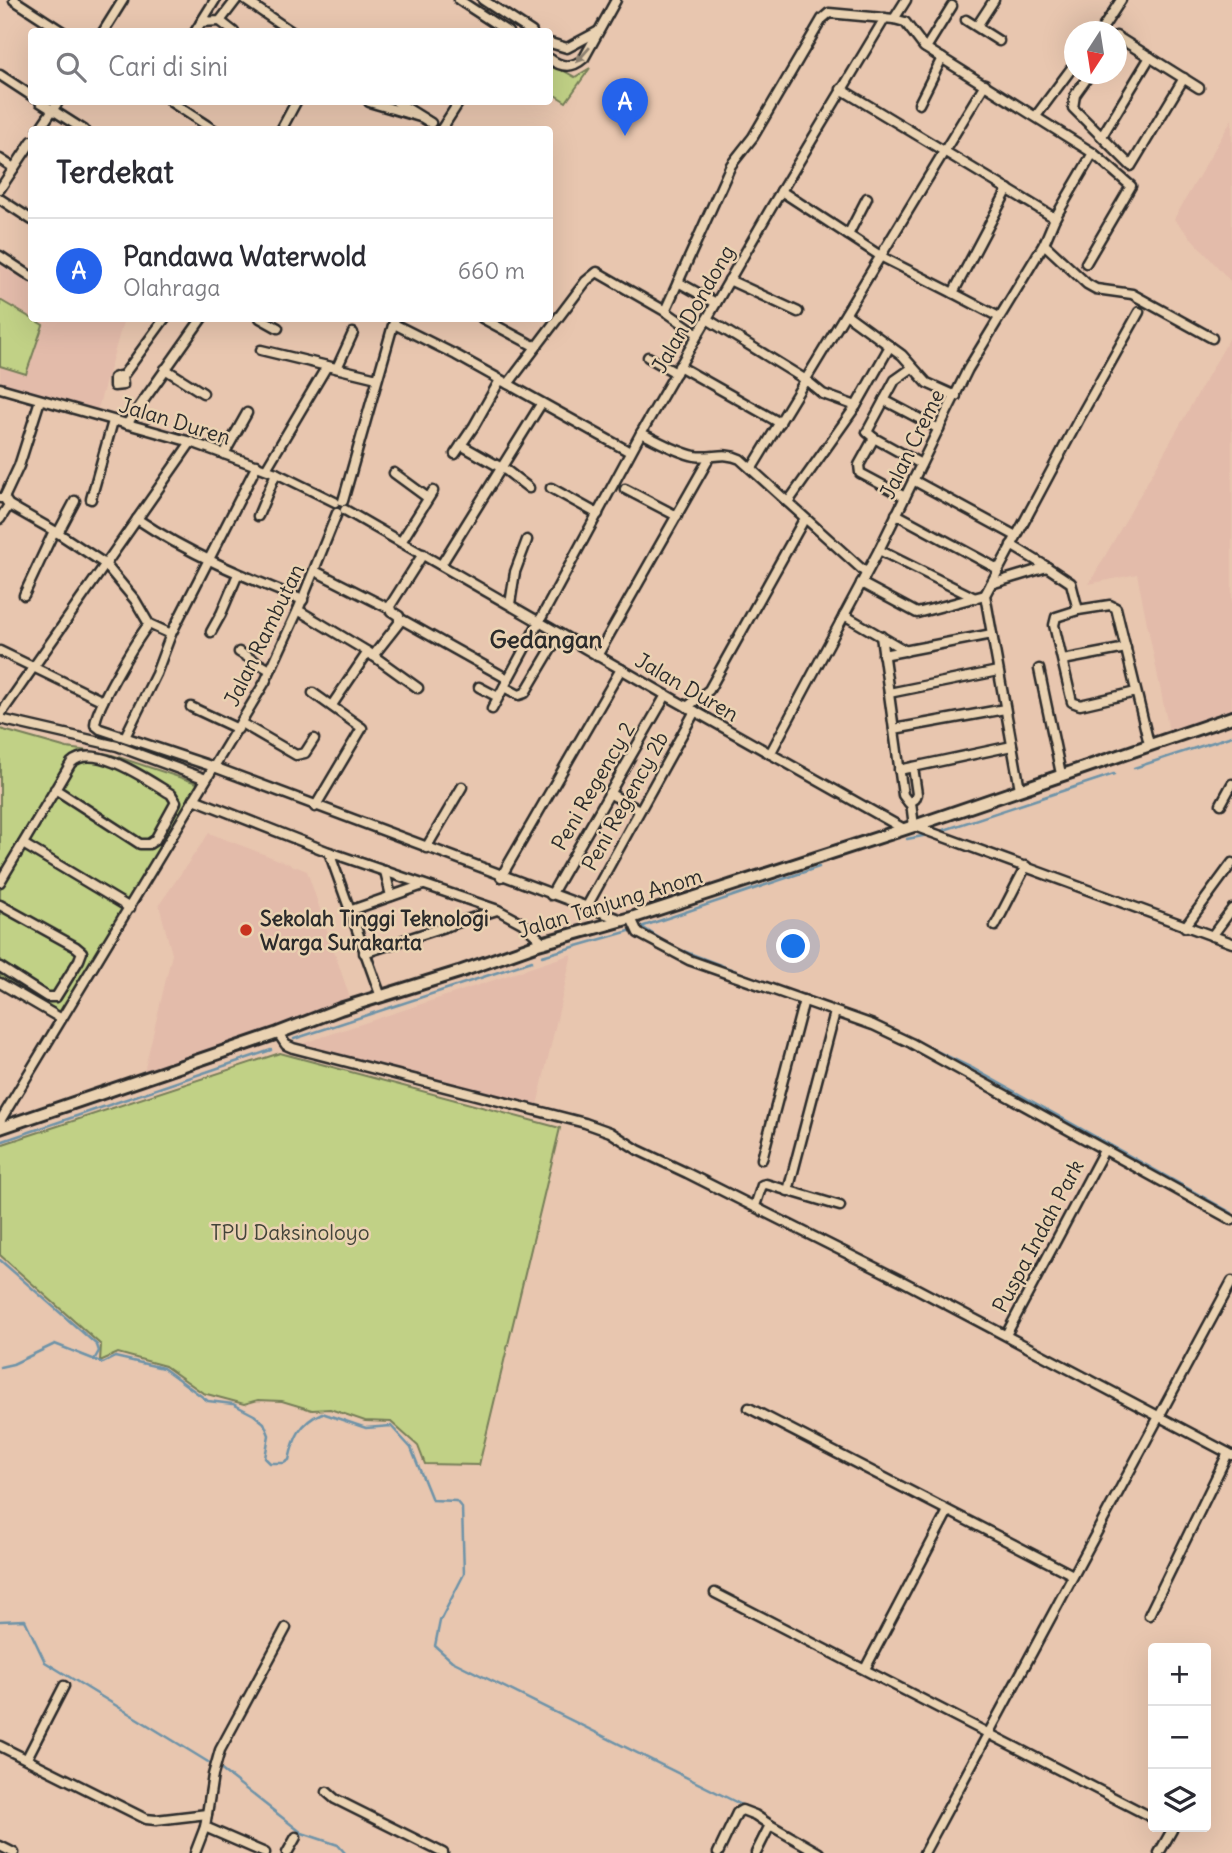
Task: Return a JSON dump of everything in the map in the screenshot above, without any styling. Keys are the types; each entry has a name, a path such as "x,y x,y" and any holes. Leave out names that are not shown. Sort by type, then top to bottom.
{"main road":[{"name":"Jalan Tanjung Anom","path":"0,1129 340,1009 544,943 601,926 627,923 1232,717"}],"street":[{"path":"14,0 57,28"},
{"path":"106,28 123,0"},
{"path":"197,28 215,0"},
{"path":"220,21 236,0"},
{"path":"245,0 286,28"},
{"path":"459,0 501,28"},
{"path":"483,0 518,28"},
{"path":"553,61 566,66 580,62 589,52 597,32 616,0"},
{"name":"Jalan Dondong","path":"492,709 630,452 729,280 841,89 889,18 906,0"},
{"path":"976,26 994,0"},
{"path":"1109,21 1121,0"},
{"path":"926,48 952,6"},
{"path":"665,311 731,165 753,137 822,19 833,13 889,18 908,24 926,48 1093,153 1131,186 1086,262"},
{"path":"966,20 999,41"},
{"path":"201,22 220,21 229,28"},
{"path":"553,44 567,48 597,32"},
{"path":"1127,43 1199,88"},
{"path":"1102,136 1150,57"},
{"path":"919,104 942,58"},
{"path":"0,75 28,93"},
{"path":"1036,116 1064,78"},
{"path":"1084,84 1072,103 1073,108 1128,164 1133,165 1184,78"},
{"path":"752,468 985,84"},
{"path":"841,89 1055,218"},
{"path":"176,105 208,126"},
{"path":"283,126 294,105"},
{"path":"379,105 420,117"},
{"path":"402,105 431,123"},
{"path":"444,126 457,105"},
{"path":"42,126 55,106 79,126"},
{"path":"0,189 28,147"},
{"name":"Jalan Creme","path":"770,754 878,550 968,369 1044,244 1055,218 1093,153"},
{"path":"0,159 14,168"},
{"path":"953,292 1008,188"},
{"path":"781,191 882,257 999,317"},
{"path":"848,235 867,198"},
{"path":"0,199 28,216"},
{"path":"1044,244 1087,284 1096,289 1132,295 1212,338"},
{"path":"0,256 28,274"},
{"path":"455,454 503,382 536,347 592,274 597,272 665,311 698,334"},
{"path":"729,280 798,312"},
{"path":"678,282 716,303"},
{"path":"1020,789 985,595 1139,312"},
{"path":"846,314 902,355 927,383 956,396"},
{"path":"707,319 806,380 823,394 856,406"},
{"path":"122,377 163,322"},
{"path":"127,424 199,322"},
{"path":"268,322 278,327"},
{"path":"341,512 346,505 339,501 395,322"},
{"path":"397,322 630,452"},
{"path":"489,322 536,347"},
{"path":"337,368 353,333"},
{"path":"788,502 856,406 890,346"},
{"path":"261,350 377,378"},
{"path":"648,357 780,423"},
{"path":"266,469 327,366"},
{"path":"912,368 895,380 867,431 874,439 921,464"},
{"path":"165,369 203,393"},
{"name":"Jalan Duren","path":"0,388 191,442 257,465 339,501"},
{"path":"0,519 40,400"},
{"path":"884,400 939,429"},
{"path":"442,565 541,404"},
{"path":"224,454 247,414"},
{"path":"91,499 114,421"},
{"path":"641,433 693,455 708,457 727,454 752,468 866,573"},
{"path":"874,439 859,466 860,473 905,496"},
{"path":"191,442 0,717 117,746 207,778"},
{"path":"461,445 529,488"},
{"path":"597,656 707,463"},
{"path":"125,737 156,674 171,635 257,465"},
{"path":"258,516 276,473"},
{"path":"394,473 431,494 401,542"},
{"path":"913,480 1016,536"},
{"path":"551,488 597,514"},
{"path":"625,489 677,516"},
{"path":"4,501 105,565 135,600 149,624 171,635"},
{"path":"24,595 75,501"},
{"name":"Jalan Duren","path":"341,512 423,554 770,754 909,827 928,831 1026,866 1232,943"},
{"name":"Jalan Rambutan","path":"0,1121 239,726 270,670 341,512"},
{"path":"896,514 998,569"},
{"path":"137,519 170,541 208,561 303,600"},
{"name":"Peni Regency 2b","path":"586,908 691,709 709,690 802,523"},
{"path":"510,604 515,572 527,540"},
{"path":"1011,545 1071,583 1079,610"},
{"path":"878,550 975,598"},
{"path":"390,609 423,554"},
{"path":"991,584 1048,567"},
{"path":"315,571 390,609 400,618 506,683 519,695 525,693 560,634"},
{"path":"211,632 238,574"},
{"path":"861,583 917,613 985,595"},
{"path":"1136,692 1075,705 1070,699 1054,620 1058,615 1113,606 1117,611 1149,744"},
{"path":"298,610 371,654 418,688"},
{"path":"844,615 906,650"},
{"path":"332,705 399,623 400,618"},
{"path":"149,624 103,701 95,720 95,725 100,729 213,768 627,923 689,960 885,1031 1232,1220"},
{"path":"883,655 992,634"},
{"path":"881,636 904,799 911,803"},
{"path":"1063,660 1126,648"},
{"path":"0,651 103,701"},
{"path":"239,652 270,670"},
{"path":"501,877 621,669"},
{"path":"1039,669 1061,774"},
{"path":"889,693 998,671"},
{"path":"479,687 498,697"},
{"path":"313,693 362,728 315,807"},
{"name":"Peni Regency 2","path":"551,895 666,695"},
{"path":"191,707 239,726 296,755 305,753 314,739"},
{"path":"894,729 1005,709"},
{"path":"899,770 1012,746"},
{"path":"0,882 55,789 71,763 83,755 116,763 172,794 176,802 155,840 140,845 55,789"},
{"path":"909,827 911,803 917,794 913,767"},
{"path":"1221,804 1232,784"},
{"path":"426,848 462,787"},
{"path":"609,793 639,810"},
{"path":"194,799 329,852 498,910 522,923 544,943"},
{"path":"23,844 130,908"},
{"path":"329,852 381,997"},
{"path":"1185,927 1232,863"},
{"path":"995,926 1026,866"},
{"path":"385,871 391,896"},
{"path":"349,911 424,885"},
{"path":"0,905 76,947 82,953 56,998 47,997 0,967"},
{"path":"1213,936 1232,909"},
{"path":"363,953 498,910"},
{"path":"0,983 60,1018"},
{"path":"762,1159 804,1000"},
{"path":"788,1191 835,1012"},
{"path":"278,1033 286,1045 293,1048 585,1123 610,1132 638,1150 755,1206 1230,1454 1149,1615"},
{"name":"Puspa Indah Park","path":"1006,1335 1102,1154"},
{"path":"755,1206 762,1185 772,1185 840,1206"},
{"path":"924,1853 1232,1281"},
{"path":"749,1408 1073,1575"},
{"path":"865,1669 948,1511"},
{"path":"715,1593 1148,1815"},
{"path":"195,1853 205,1827 213,1775 224,1741 286,1628"},
{"path":"27,1758 64,1686"},
{"path":"1,1748 27,1758 146,1819 207,1814"},
{"path":"327,1792 335,1799 443,1853"},
{"path":"718,1853 739,1810 748,1811 819,1853"},
{"path":"756,1853 771,1825"},
{"path":"205,1827 265,1853"},
{"path":"1159,1853 1171,1832"},
{"path":"287,1853 296,1837"},
{"path":"0,1846 14,1853"}],"shaded area":[{"path":"1232,119 1232,283 1174,219"},
{"path":"0,265 28,282 28,322 123,322 96,415 0,389"},
{"path":"1232,334 1232,712 1169,731 1137,574 1089,584"},
{"name":"Sekolah Tinggi Teknologi Warga Surakarta","path":"209,833 307,871 352,1004 144,1072 172,954 159,905"},
{"path":"572,954 536,1110 295,1046"}],"green space":[{"path":"553,65 575,77 590,68 566,102 553,94"},
{"path":"0,300 28,316 28,322 43,325 26,374 0,366"},
{"path":"0,729 67,748 109,754 203,785 64,1016 0,978"},
{"name":"TPU Daksinoloyo","path":"280,1053 560,1128 479,1465 425,1464 418,1446 391,1422 365,1421 330,1409 312,1410 282,1401 258,1400 244,1404 203,1393 165,1366 118,1353 100,1361 101,1345 0,1255 0,1145"}],"waterway":[{"path":"1134,768 1232,736"},
{"path":"938,832 1114,774"},
{"path":"907,839 928,835"},
{"path":"542,956 626,932 819,867"},
{"path":"642,927 673,947 805,997"},
{"path":"294,1039 532,961"},
{"path":"922,1044 974,1069 1232,1213"},
{"path":"0,1142 271,1050"},
{"path":"0,1260 97,1345 99,1351 94,1360"},
{"path":"0,1367 13,1364 55,1344 103,1363 115,1357 163,1368 208,1401 233,1404 264,1423 269,1435 265,1458 270,1463 284,1463 289,1460 293,1444 303,1426 322,1413 366,1428 391,1426 411,1448 432,1500 456,1501 462,1508 464,1574 440,1621 435,1646 452,1661 742,1805"},
{"path":"0,1621 25,1620 45,1662 213,1765"},
{"path":"219,1768 302,1833 338,1845 345,1853"}],"place":[{"name":"Pandawa Waterwold","path":"625,136"},
{"name":"Sekolah Tinggi Teknologi Warga Surakarta","path":"246,930"}],"district":[{"name":"Gedangan","path":"546,639"}]}
